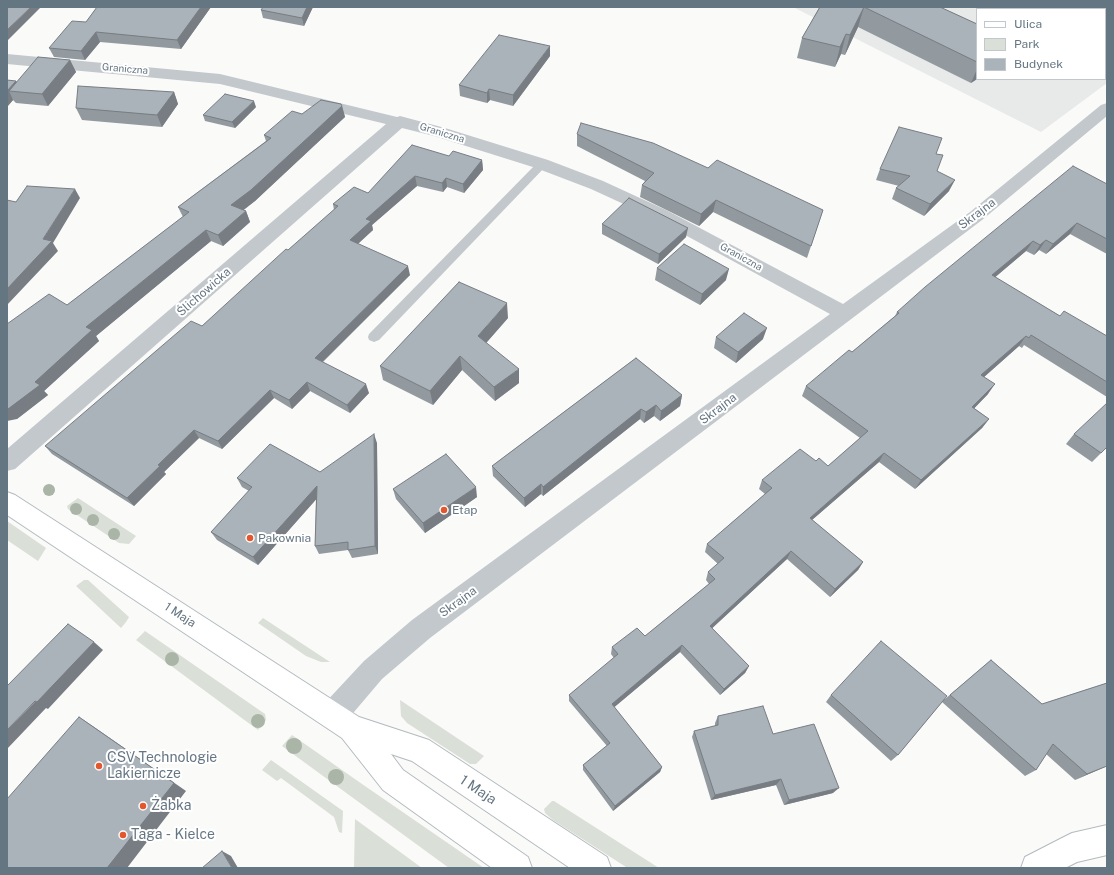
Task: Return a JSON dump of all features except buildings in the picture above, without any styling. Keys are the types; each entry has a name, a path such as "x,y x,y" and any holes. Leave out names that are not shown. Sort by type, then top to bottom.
{"street":[{"name":"Graniczna","path":"7,59 220,79 400,121 542,164 597,185 660,214 845,314"},
{"name":"Skrajna","path":"343,721 373,670 421,629 982,211 1107,108"},
{"name":"Ślichowicka","path":"7,462 400,121"},
{"name":"1 Maja","path":"7,502 343,721 419,750 596,868"},
{"name":"1 Maja","path":"343,721 393,780 517,868"},
{"path":"1036,868 1072,848 1107,840"}],"lane":[{"path":"374,337 542,164"}],"shaded area":[{"path":"793,7 1107,7 1107,83 1041,132"}],"green space":[{"path":"78,498 136,536 129,544 119,543 68,509 67,506"},
{"path":"7,521 46,548 38,561 7,540"},
{"path":"84,580 88,580 129,617 121,628 76,586"},
{"path":"263,618 330,662 321,662 306,656 258,623"},
{"path":"145,631 265,714 266,720 258,730 136,640"},
{"path":"400,700 484,756 476,764 470,764 407,723 401,716"},
{"path":"292,735 484,868 449,868 282,746"},
{"path":"271,760 343,811 342,833 339,832 334,817 281,778 277,781 262,770"},
{"path":"552,801 659,868 626,867 553,820 545,813 544,809"},
{"path":"355,819 422,868 354,868"}],"place":[{"name":"Etap","path":"444,510"},
{"name":"Pakownia","path":"250,538"},
{"name":"CSV Technologie Lakiernicze","path":"99,766"},
{"name":"Żabka","path":"143,806"},
{"name":"Taga - Kielce","path":"123,835"}]}
